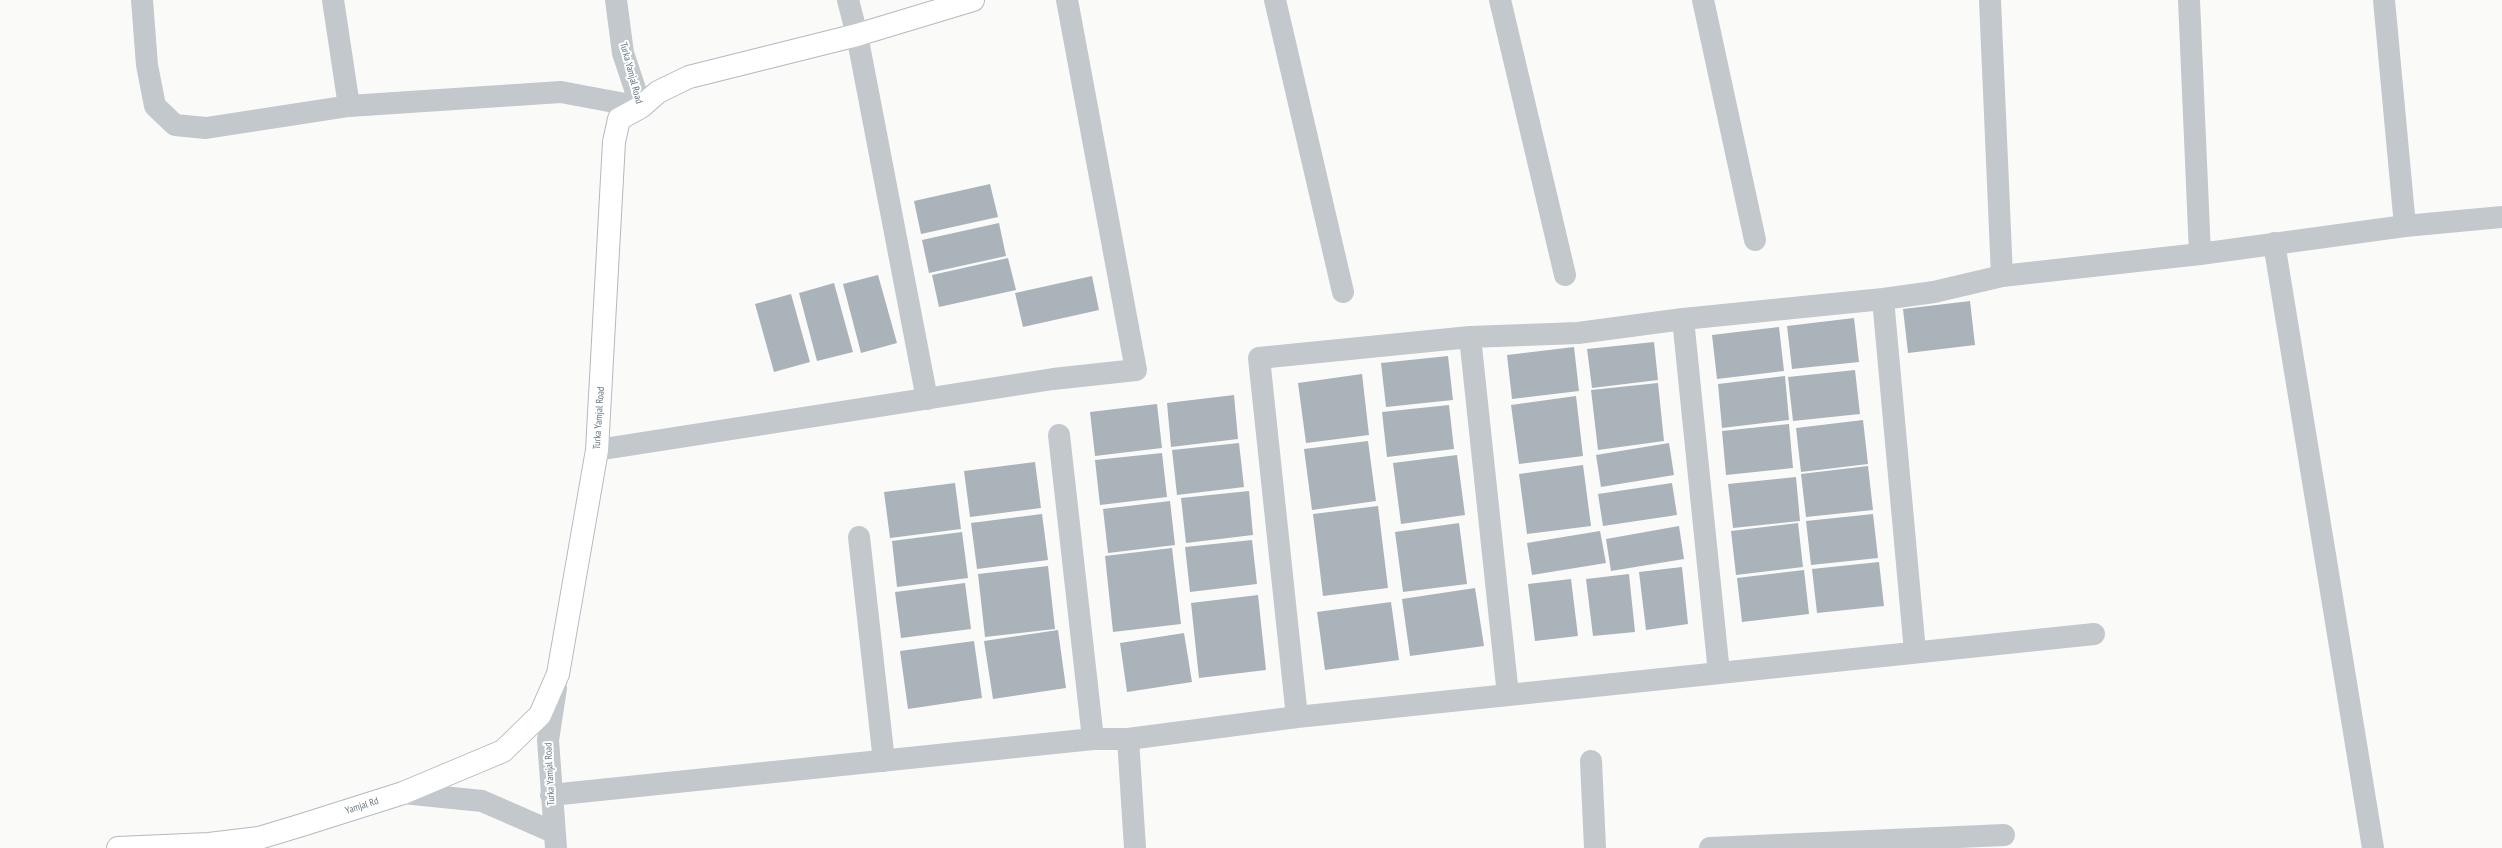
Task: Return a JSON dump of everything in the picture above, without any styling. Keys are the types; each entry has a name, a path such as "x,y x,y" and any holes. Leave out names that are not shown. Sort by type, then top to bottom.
{"main road":[{"path":"641,107 658,92 689,77 857,35 973,0"},
{"name":"Turka Yamjal Road","path":"558,674 597,450 614,142 619,119 641,107"},
{"name":"Yamjal Rd","path":"118,848 209,844 259,838 403,792 503,751 540,715 558,674"}],"street":[{"path":"142,0 147,65 155,106 175,125 206,128 349,106 561,92 641,107"},
{"path":"332,0 349,106"},
{"name":"Turka Yamjal Road","path":"616,0 623,53 641,107"},
{"path":"848,0 857,35 927,399"},
{"path":"597,450 1053,379 1136,370 1067,0"},
{"path":"1275,0 1344,292"},
{"path":"1500,0 1565,275"},
{"path":"1703,0 1755,240"},
{"path":"1990,0 2002,276"},
{"path":"2190,0 2200,254"},
{"path":"2384,0 2405,226"},
{"path":"1297,718 1259,358 1470,337 1578,333 1683,319 1883,299 1934,292 2002,276 2200,254 2405,226 2502,217"},
{"path":"2274,244 2373,848"},
{"path":"1883,299 1915,652"},
{"path":"1683,319 1719,673"},
{"path":"1470,337 1508,695"},
{"path":"1059,435 1093,739"},
{"path":"858,537 884,761"},
{"path":"551,795 1093,739 1128,739 1297,718 1508,695 2094,634"},
{"name":"Turka Yamjal Road","path":"555,840 548,740 558,674"},
{"path":"1128,739 1136,848"},
{"path":"1591,761 1595,848"},
{"path":"403,792 482,801 555,840"},
{"path":"1710,848 2004,835"}],"building":[{"path":"990,184 998,217 921,234 914,201"},
{"path":"999,223 1006,256 929,273 922,240"},
{"path":"1008,258 1016,290 939,307 932,275"},
{"path":"878,275 897,343 861,353 843,284"},
{"path":"1092,276 1099,310 1023,327 1015,293"},
{"path":"834,283 853,352 817,361 799,293"},
{"path":"791,294 810,362 774,372 755,304"},
{"path":"1970,301 1975,345 1908,353 1903,309"},
{"path":"1854,318 1859,362 1792,369 1787,326"},
{"path":"1779,327 1784,371 1717,379 1712,335"},
{"path":"1654,342 1658,380 1592,388 1587,349"},
{"path":"1574,347 1579,391 1512,399 1507,355"},
{"path":"1448,356 1453,400 1386,407 1381,363"},
{"path":"1855,370 1860,414 1793,421 1788,377"},
{"path":"1362,374 1369,435 1306,443 1298,383"},
{"path":"1785,376 1789,420 1722,428 1718,384"},
{"path":"1658,383 1664,441 1598,450 1591,390"},
{"path":"1234,395 1238,439 1171,447 1167,403"},
{"path":"1576,396 1583,456 1519,464 1511,405"},
{"path":"1157,404 1162,448 1095,456 1090,412"},
{"path":"1449,405 1454,449 1387,457 1382,412"},
{"path":"1863,420 1868,464 1801,472 1796,428"},
{"path":"1789,424 1793,468 1726,475 1722,431"},
{"path":"1368,441 1376,501 1312,510 1304,449"},
{"path":"1239,443 1244,487 1177,495 1172,450"},
{"path":"1669,443 1674,475 1601,487 1596,455"},
{"path":"1162,453 1167,497 1100,505 1095,460"},
{"path":"1457,455 1465,515 1401,524 1393,463"},
{"path":"1035,462 1041,508 970,517 964,471"},
{"path":"1583,465 1591,526 1527,534 1519,474"},
{"path":"1868,466 1873,510 1806,517 1801,474"},
{"path":"1796,477 1800,521 1733,528 1728,484"},
{"path":"955,483 961,529 890,538 884,492"},
{"path":"1672,483 1677,515 1603,526 1598,494"},
{"path":"1249,491 1253,535 1186,543 1181,498"},
{"path":"1170,501 1175,545 1108,553 1103,509"},
{"path":"1378,506 1388,588 1323,596 1313,514"},
{"path":"1042,514 1048,560 977,569 971,523"},
{"path":"1873,514 1878,558 1811,565 1806,521"},
{"path":"1459,523 1467,584 1403,592 1395,532"},
{"path":"1798,523 1803,567 1736,575 1731,531"},
{"path":"1679,526 1684,559 1611,571 1606,539"},
{"path":"1600,531 1606,563 1532,575 1527,543"},
{"path":"962,532 968,578 897,587 892,541"},
{"path":"1252,540 1257,584 1190,592 1185,547"},
{"path":"1172,548 1181,624 1113,632 1105,556"},
{"path":"1879,562 1884,606 1817,613 1812,569"},
{"path":"1048,566 1055,629 985,637 978,574"},
{"path":"1682,567 1688,624 1646,630 1639,572"},
{"path":"1804,570 1809,614 1742,622 1737,578"},
{"path":"1629,574 1635,632 1593,636 1586,579"},
{"path":"1571,579 1578,636 1535,641 1528,584"},
{"path":"965,583 971,629 901,638 895,592"},
{"path":"1475,588 1484,646 1410,656 1402,599"},
{"path":"1258,595 1266,670 1199,678 1191,603"},
{"path":"1391,602 1399,660 1325,670 1317,612"},
{"path":"1058,630 1066,688 993,699 984,641"},
{"path":"1184,633 1192,682 1127,692 1120,643"},
{"path":"974,641 982,698 908,709 900,651"}]}
